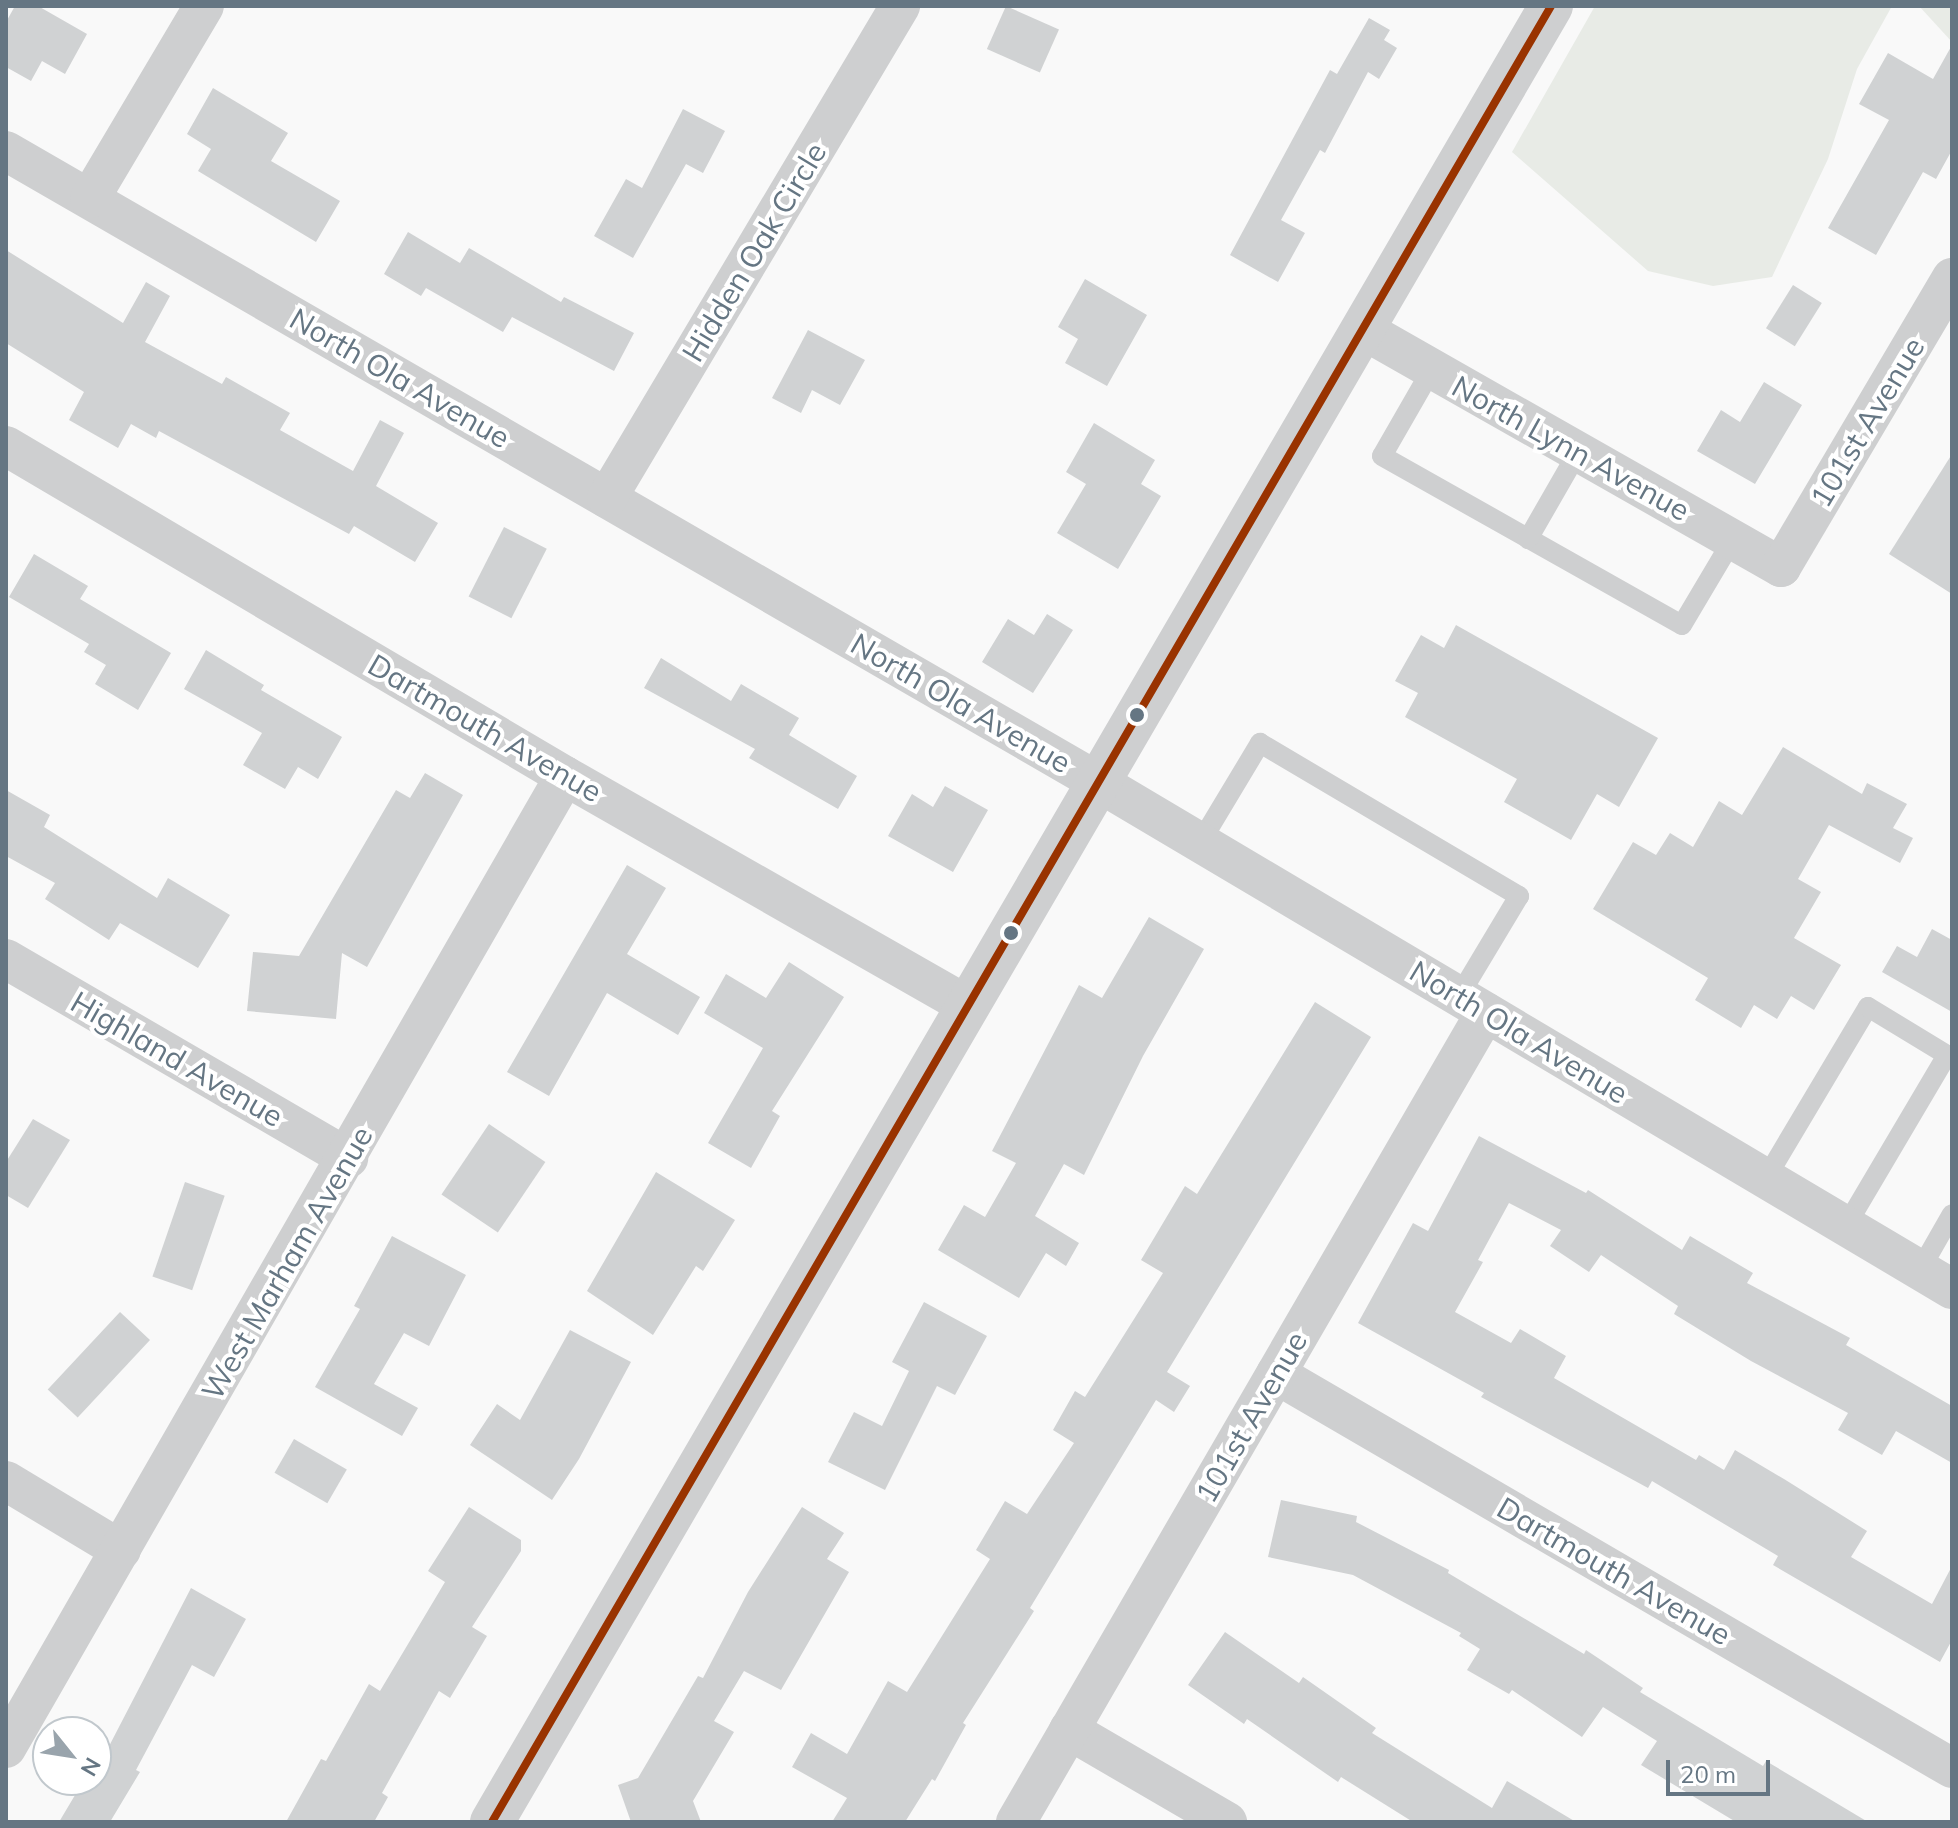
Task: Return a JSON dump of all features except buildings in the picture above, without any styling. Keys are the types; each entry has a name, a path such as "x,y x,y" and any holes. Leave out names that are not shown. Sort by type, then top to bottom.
{"street":[{"path":"90,198 204,6"},
{"name":"Hidden Oak Circle","path":"607,498 900,6"},
{"path":"492,1822 1551,6"},
{"name":"North Ola Avenue","path":"6,151 1098,782 1936,1279"},
{"name":"101st Avenue","path":"1781,567 1952,278"},
{"name":"North Lynn Avenue","path":"1362,329 1781,567"},
{"name":"Dartmouth Avenue","path":"6,446 565,776 967,1005"},
{"name":"West Marham Avenue","path":"6,1748 565,776"},
{"name":"Highland Avenue","path":"6,959 348,1158"},
{"name":"101st Avenue","path":"1016,1822 1276,1374 1472,1004"},
{"name":"Dartmouth Avenue","path":"1276,1374 1952,1768"},
{"path":"6,1481 121,1550"},
{"path":"1069,1730 1227,1822"}],"lane":[{"path":"1432,369 1382,456 1528,539 1682,625 1733,539"},
{"path":"1528,539 1578,452"},
{"path":"1200,843 1260,743 1519,896 1472,1004"},
{"path":"1766,1178 1868,1007 1947,1055 1846,1226"},
{"path":"1936,1279 1952,1214"}],"shaded area":[{"path":"1595,6 1892,6 1857,69 1828,159 1772,277 1713,286 1648,271 1512,152"},
{"path":"1919,6 1952,6 1952,42"}],"transit line":[{"path":"492,1822 1551,6"}]}
